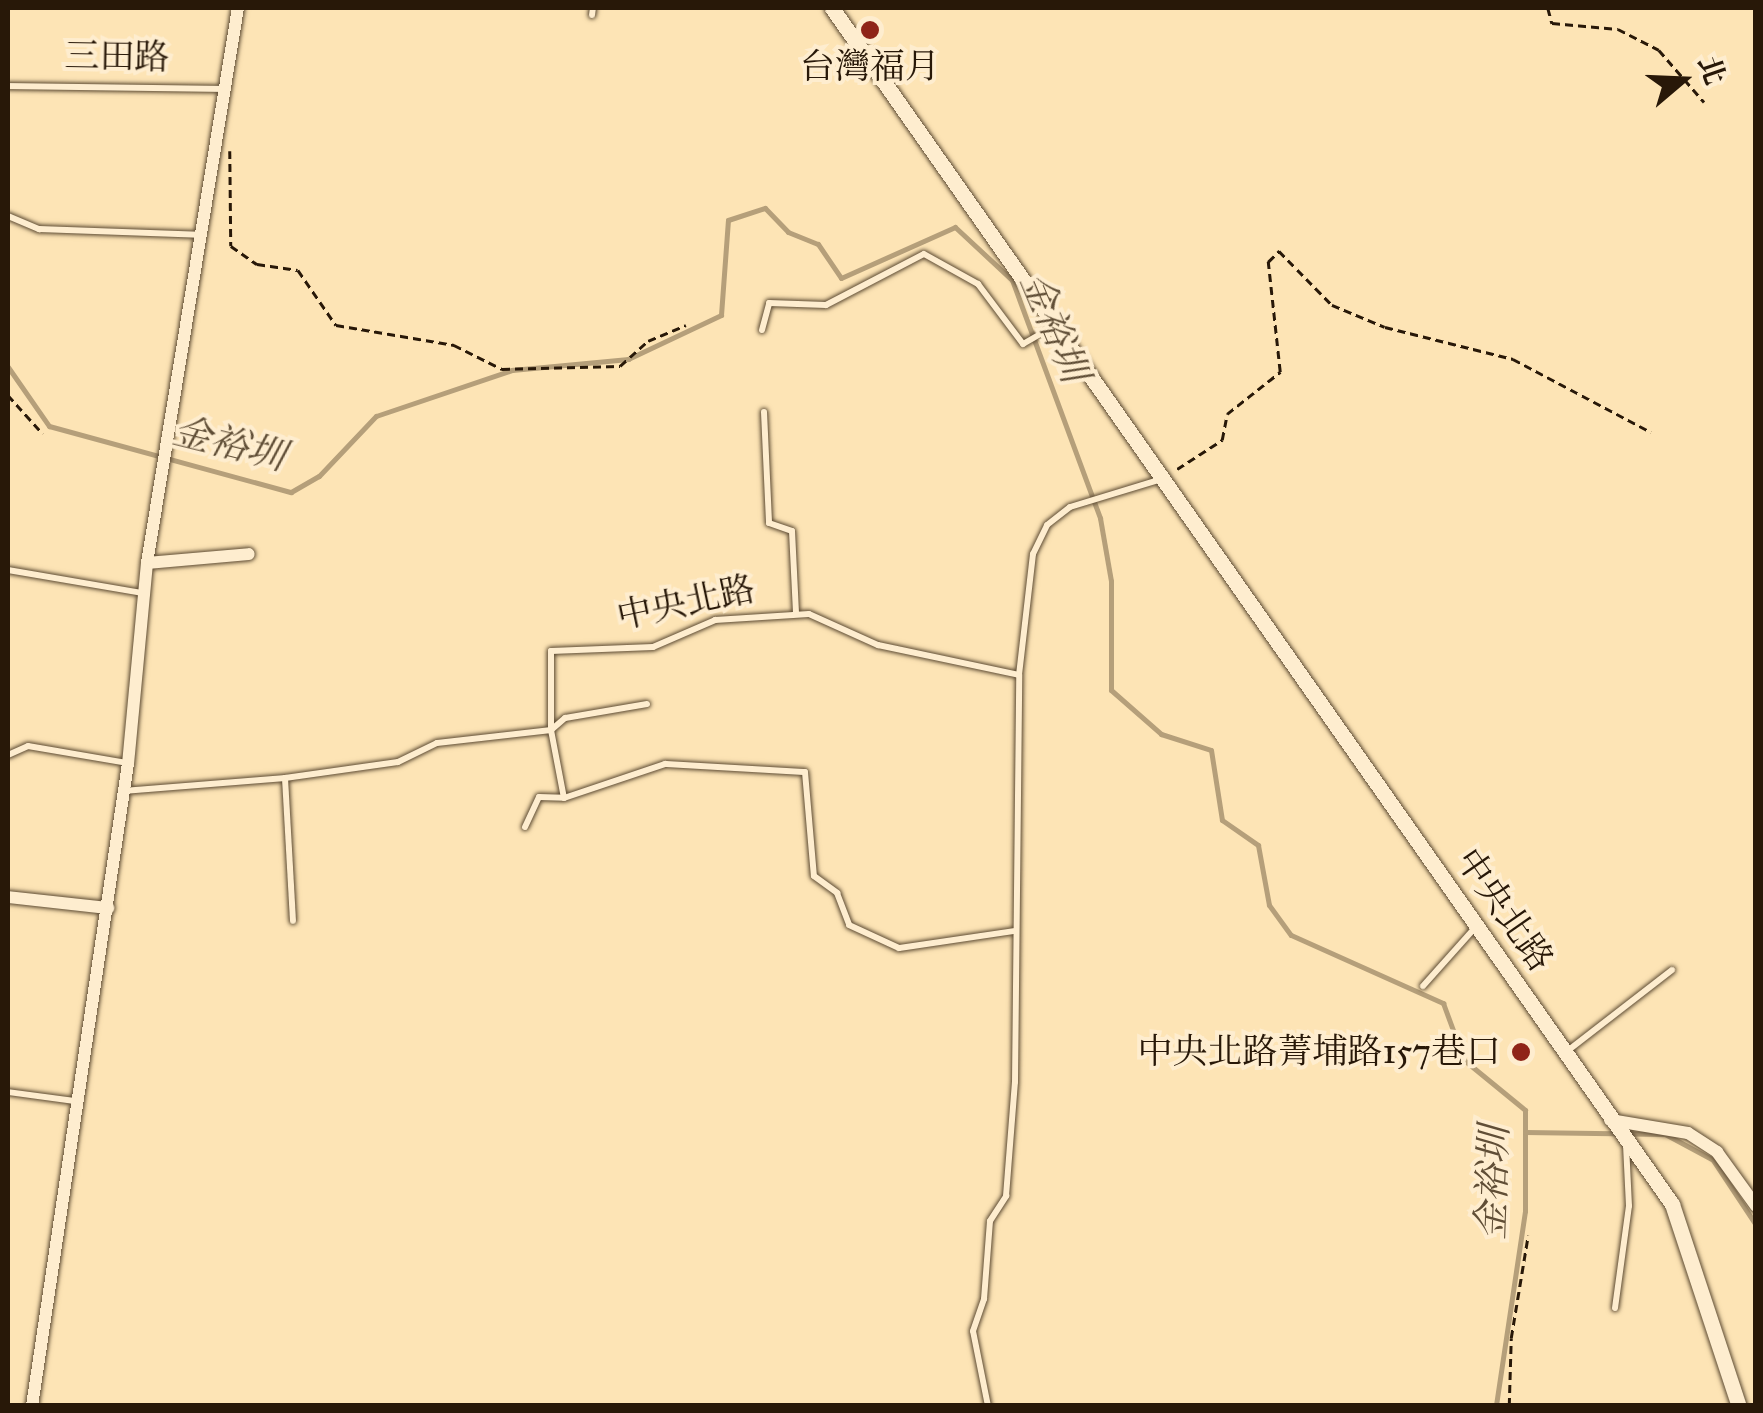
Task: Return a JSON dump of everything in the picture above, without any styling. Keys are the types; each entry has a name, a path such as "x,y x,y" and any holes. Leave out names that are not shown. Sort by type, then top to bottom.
{"street":[{"path":"32,1406 74,1101 108,908 128,764 147,563 238,8"},
{"name":"中央北路","path":"832,8 1159,480 1478,924 1610,1120 1672,1204 1738,1406"},
{"path":"147,563 249,554"},
{"path":"8,897 108,908"},
{"path":"1610,1120 1688,1133 1717,1152 1755,1204"}],"lane":[{"name":"三田路","path":"8,86 226,89"},
{"path":"8,216 39,228 200,235"},
{"path":"762,330 769,303 826,305 924,254 978,284 1023,344 1055,325"},
{"path":"764,412 768,523 792,531 796,614"},
{"path":"988,1406 972,1332 984,1299 990,1220 1006,1196 1015,1082 1020,675 1033,554 1047,525 1070,508 1159,480"},
{"path":"8,570 144,593"},
{"name":"中央北路","path":"552,730 551,651 653,647 715,620 796,614 878,645 1020,675"},
{"path":"123,791 285,778 398,762 437,743 552,730 565,718 647,704"},
{"path":"552,730 564,798"},
{"path":"8,755 28,746 128,764"},
{"path":"525,827 540,797 564,798 665,764 805,772 814,876 838,893 850,925 899,948 1014,931"},
{"path":"285,778 292,920"},
{"path":"1423,986 1478,924"},
{"path":"1565,1053 1672,970"},
{"path":"8,1092 74,1101"},
{"path":"1616,1308 1630,1206 1626,1142"}],"path":[{"path":"1548,8 1552,23 1618,29 1660,50 1704,102"},
{"path":"218,128 234,162 231,246 257,264 298,270 336,325 454,345 502,370 620,366 648,341 686,325"},
{"path":"1159,480 1222,440 1227,414 1280,372 1268,262 1279,251 1332,305 1385,327 1513,359 1651,432"},
{"path":"8,396 42,434"},
{"path":"1509,1406 1511,1338 1528,1235"}],"waterway":[{"name":"金裕圳","path":"8,367 49,426 291,492 319,476 376,416 512,370 628,359 721,315 728,220 765,208 788,232 818,244 841,278 955,227 1012,280 1100,518 1111,581 1111,690 1161,734 1211,750 1222,820 1258,845 1269,905 1291,935 1443,1003 1464,1060 1525,1110 1525,1211 1496,1404"},
{"path":"1525,1132 1665,1134 1713,1160 1756,1225"}],"place":[{"name":"台灣福月","path":"870,30"},
{"name":"中央北路菁埔路157巷口","path":"1521,1052"}]}
